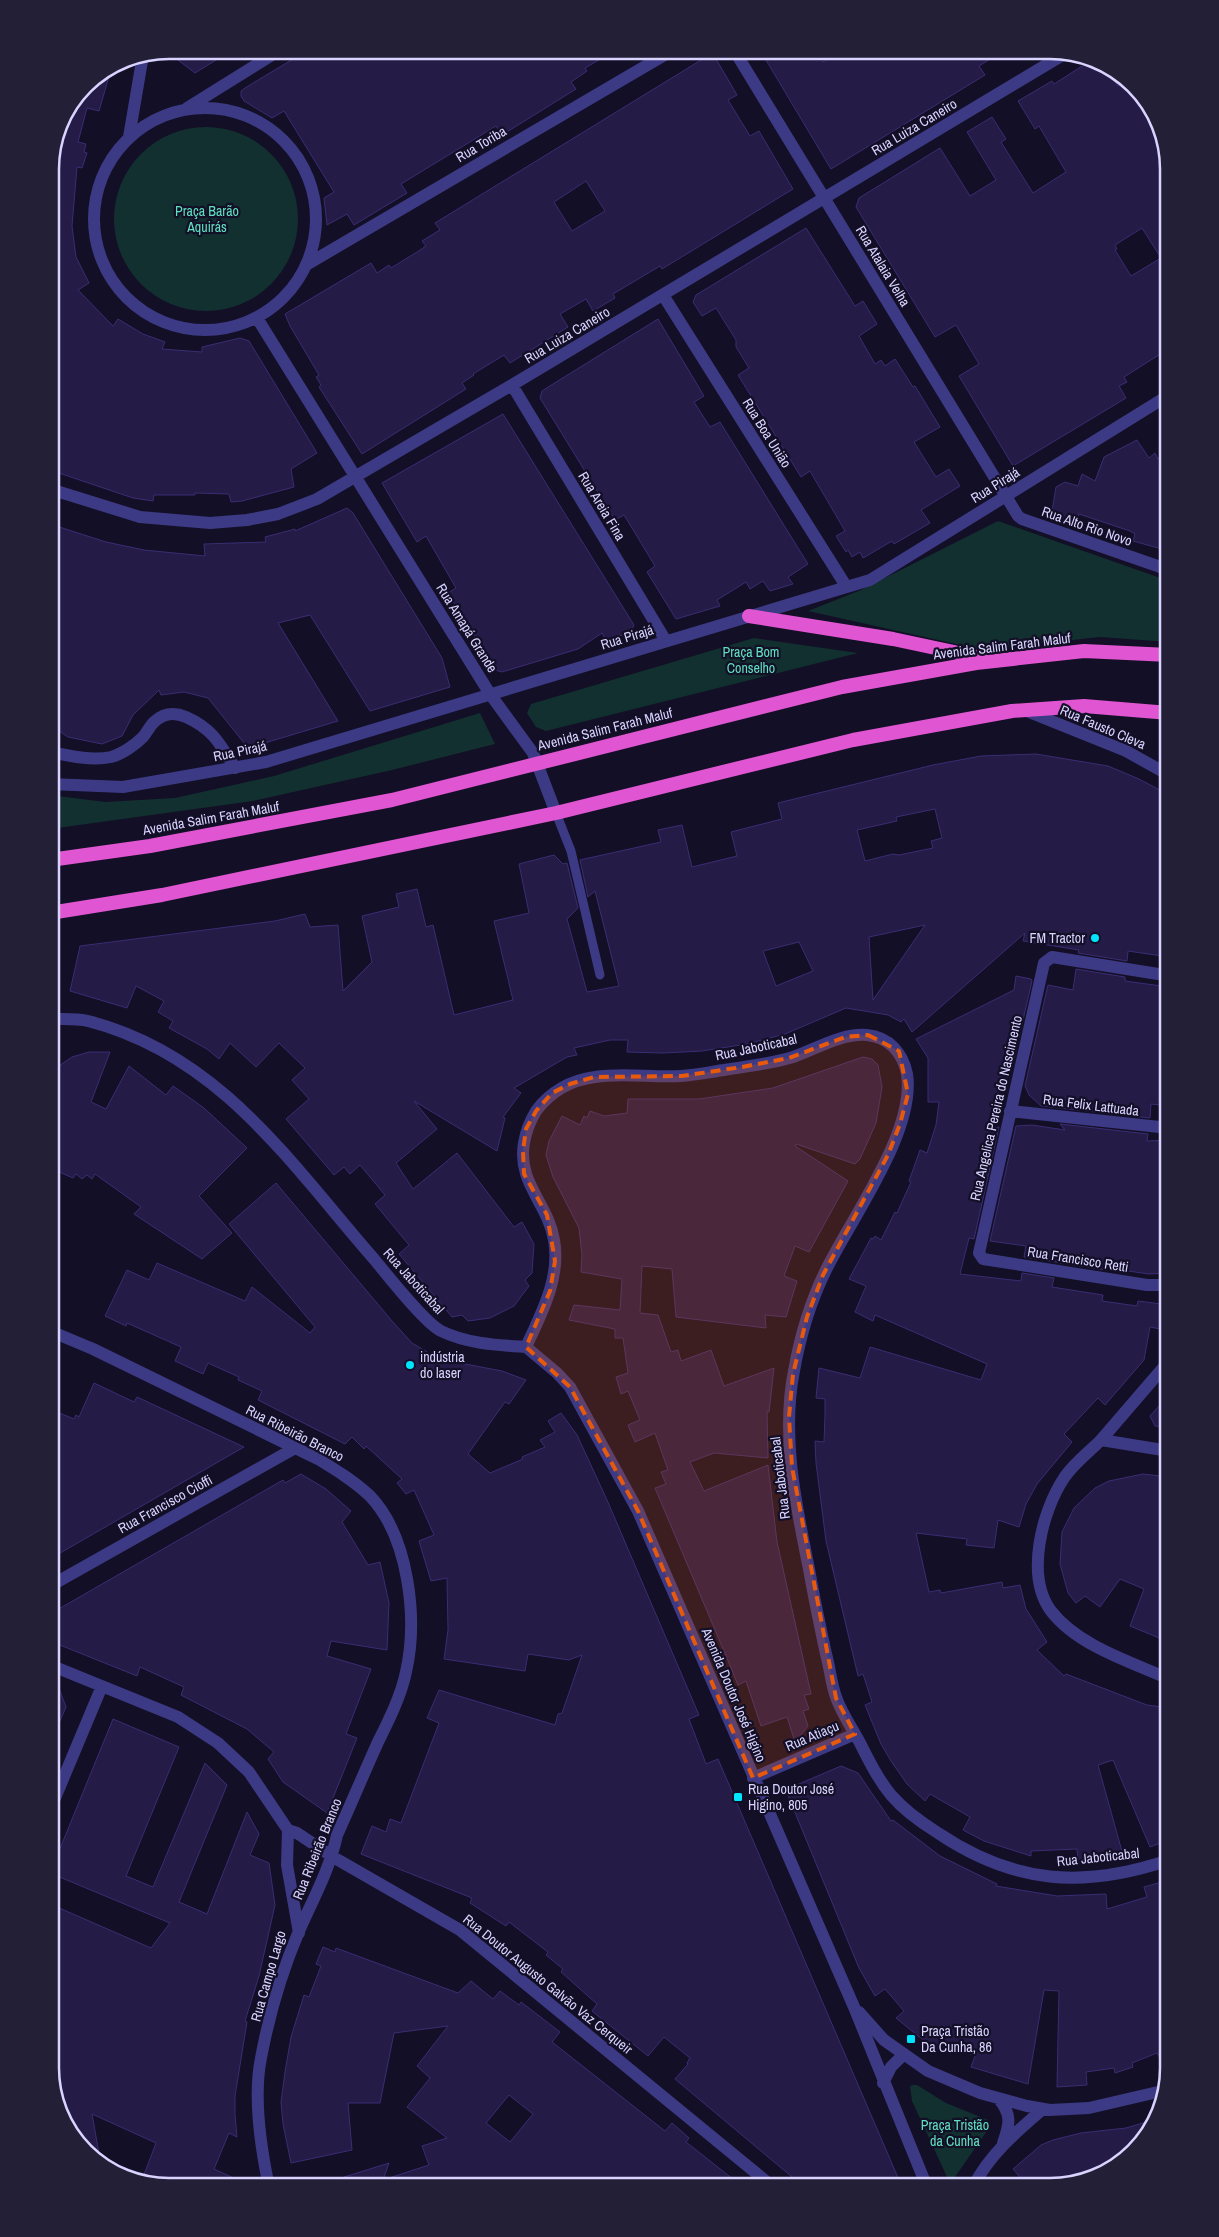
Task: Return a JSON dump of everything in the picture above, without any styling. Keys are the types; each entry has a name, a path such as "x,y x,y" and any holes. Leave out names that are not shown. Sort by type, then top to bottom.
{"highway":[{"path":"750,616 893,639 998,661"},
{"name":"Avenida Salim Farah Maluf","path":"59,859 150,846 392,800 842,687 998,661 1084,651 1160,655"},
{"path":"59,912 162,895 556,813 853,740 1024,710 1084,706 1160,712"}],"street":[{"path":"187,108 221,108 254,118 282,138 303,165 314,198 316,232 306,265 286,296 257,318 223,330 187,330 153,319 124,298 104,268 94,233 95,197 108,163 128,137 156,119 187,108 266,59"},
{"name":"Rua Toriba","path":"306,265 658,59"},
{"name":"Rua Atalaia Velha","path":"739,59 1006,496"},
{"name":"Rua Luiza Caneiro","path":"59,492 140,517 210,523 247,520 278,514 317,499 512,385 1056,59"},
{"path":"128,137 142,63"},
{"name":"Rua Boa União","path":"663,295 846,586"},
{"name":"Rua Amapá Grande","path":"257,318 490,694 533,753 556,813"},
{"name":"Rua Areia Fina","path":"512,385 666,642"},
{"name":"Rua Pirajá","path":"59,784 123,787 266,762 870,580 1160,401"},
{"name":"Rua Alto Rio Novo","path":"1006,496 1014,512 1022,520 1160,567"},
{"name":"Rua Fausto Cleva","path":"1024,710 1126,751 1160,770"},
{"path":"59,754 70,756 111,757 129,749 143,737 154,722 167,714 178,714 202,724 217,740 235,768"},
{"name":"Rua Angelica Pereira do Nascimento","path":"983,1259 979,1253 1044,963 1052,957 1160,974"},
{"name":"Rua Jaboticabal","path":"59,1019 87,1021 144,1042 184,1064 228,1095 275,1143 414,1305 439,1330 468,1342 526,1348 550,1291 555,1261 554,1240 547,1215 524,1174 523,1151 530,1123 536,1111 552,1093 570,1084 594,1077 682,1076 789,1058 845,1037 868,1035 885,1041 899,1051 906,1072 908,1094 900,1124 888,1155 823,1275 807,1317 793,1374 789,1417 792,1467 802,1534 836,1698 874,1770 893,1797 927,1826 965,1852 1000,1867 1033,1876 1066,1879 1140,1869 1160,1863"},
{"name":"Rua Felix Lattuada","path":"1010,1110 1160,1127"},
{"name":"Rua Francisco Retti","path":"983,1259 1147,1285 1160,1285"},
{"name":"Rua Ribeirão Branco","path":"59,1335 93,1349 318,1459 348,1477 371,1498 390,1526 403,1561 412,1599 411,1632 406,1672 393,1709 336,1835 333,1857 299,1933"},
{"name":"Avenida Doutor José Higino","path":"526,1348 557,1373 570,1387 638,1511 854,2007 922,2178"},
{"path":"1160,1371 1101,1440 1065,1476 1050,1500 1042,1527 1039,1554 1039,1586 1051,1611 1074,1632 1101,1650 1160,1674"},
{"path":"1101,1440 1160,1450"},
{"name":"Rua Francisco Cioffi","path":"59,1581 295,1448"},
{"path":"59,1669 178,1717 218,1743 249,1772 288,1830"},
{"path":"59,1789 102,1686"},
{"name":"Rua Atiaçu","path":"753,1778 855,1734"},
{"name":"Rua Doutor Augusto Galvão Vaz Cerqueir","path":"288,1830 297,1833 333,1857 460,1930 762,2178"},
{"name":"Rua Campo Largo","path":"268,2178 263,2157 258,2114 260,2060 277,1994 299,1933 287,1865 288,1830"},
{"path":"854,2007 884,2040 928,2071 980,2093 1043,2109 1089,2108 1157,2092"},
{"path":"883,2083 891,2067 904,2054"},
{"path":"998,2098 1008,2108 1009,2126 1001,2147"},
{"path":"978,2178 1012,2135 1043,2109"}],"lane":[{"name":"Rua Amapá Grande","path":"556,813 571,851 600,975"}],"highlighted area":[{"path":"868,1035 899,1051 908,1094 900,1124 888,1155 823,1275 807,1317 793,1374 789,1417 792,1467 836,1698 855,1734 753,1778 638,1511 570,1387 526,1347 550,1291 555,1261 547,1215 524,1174 523,1151 526,1129 536,1111 552,1093 570,1084 594,1077 682,1076 742,1067 789,1058 845,1037"}],"green space":[{"name":"Praça Barão Aquirás","path":"206,127 224,129 241,134 271,154 291,184 296,201 298,219 296,237 291,254 271,284 241,304 224,309 206,311 188,309 171,304 141,284 121,254 116,237 114,219 116,201 121,184 141,154 171,134 188,129"},
{"path":"998,521 1160,578 1160,641 1100,637 983,650 808,611 861,590"},
{"name":"Praça Bom Conselho","path":"754,638 858,653 546,731 536,727 527,713 531,704"},
{"path":"480,713 495,744 392,770 253,801 59,828 59,796 105,802 175,798 274,776"},
{"name":"Praça Tristão da Cunha","path":"917,2085 946,2103 988,2120 990,2123 989,2128 953,2178 947,2177 912,2101 910,2086"}],"building":[{"path":"177,59 218,59 195,73"},
{"path":"293,59 600,59 585,68 587,71 571,82 576,89 502,135 496,126 401,184 407,193 354,225 347,214 327,225 324,198 334,192 284,111 272,118 244,101 241,91"},
{"path":"703,59 716,59 737,95 728,100 750,136 759,131 793,189 662,269 660,266 613,294 615,298 593,311 586,299 560,314 568,327 510,363 504,355 473,374 462,383 466,389 362,454 319,387 321,385 316,377 319,375 285,314 371,263 377,273 389,265 391,268 426,246 422,241 440,230 435,223","holes":["586,181 605,211 572,231 554,202"]},
{"path":"765,59 821,59 823,62 828,59 990,59 979,66 985,75 831,169"},
{"path":"1084,65 1099,70 1113,79 1118,86 1121,84 1128,91 1152,127 1160,162 1160,256 1142,228 1115,245 1117,249 1115,250 1131,276 1160,259 1160,357 1159,355 1124,377 1127,382 1119,386 1126,398 1013,466 959,376 979,364 956,325 935,337 856,207 859,198 940,148 970,196 996,180 967,132 992,117 1006,139 1001,142 1033,193 1066,172 1039,126 1035,129 1018,101 1052,81 1054,84"},
{"path":"109,77 99,111 87,108 78,142 86,144 84,152 87,153 82,168 77,167 72,226 76,257 89,283 78,290 113,326 118,319 143,334 165,342 162,349 202,352 202,347 240,338 249,341 317,453 291,469 294,487 242,501 231,502 229,494 195,493 195,495 154,495 153,501 133,498 59,473 59,162 67,127 77,108 91,91"},
{"path":"806,228 855,306 863,301 877,324 859,336 875,364 881,360 885,366 895,359 913,387 915,386 940,427 914,442 936,477 949,469 960,486 921,510 930,523 894,544 892,541 863,558 860,552 852,557 848,550 846,552 836,536 845,531 810,471 801,477 738,375 749,368 736,347 736,340 716,308 702,316 693,302 696,295"},
{"path":"658,319 704,396 694,402 710,427 720,422 808,564 788,577 793,584 770,591 763,581 750,589 746,582 717,600 720,606 676,619 647,572 655,566 624,515 615,520 540,398 542,391"},
{"path":"503,414 634,625 630,633 606,640 602,633 578,649 502,672 495,670 448,593 456,588 426,536 417,542 382,483"},
{"path":"1137,440 1149,458 1155,453 1158,459 1160,457 1160,548 1133,541 1135,534 1130,531 1079,514 1077,523 1057,517 1052,511 1056,487 1065,482 1078,486 1082,474 1095,481 1104,457"},
{"path":"347,508 353,513 442,658 450,687 370,711 310,615 278,623 338,721 248,748 208,698 184,692 161,695 159,690 133,715 122,736 102,744 68,737 59,731 59,527 106,542 144,550 205,556 204,544 266,542 265,537 295,529 295,531"},
{"path":"1036,754 1108,766 1160,790 1160,956 1128,951 1127,961 1078,953 1079,950 1023,941 1025,933 912,1032 904,1019 901,1022 888,1015 846,1008 785,1034 747,1044 702,1051 627,1052 628,1040 610,1040 574,1048 577,1055 567,1057 514,1088 521,1093 503,1117 505,1118 497,1151 414,1101 437,1129 396,1163 413,1189 457,1153 514,1227 522,1222 534,1244 532,1273 525,1280 529,1286 514,1306 490,1318 468,1321 462,1315 452,1317 399,1254 409,1245 375,1204 385,1195 360,1165 350,1174 344,1167 334,1175 286,1119 309,1099 292,1080 305,1068 279,1043 256,1067 230,1043 219,1059 207,1049 169,1028 173,1021 158,1012 164,1001 136,986 127,1008 70,991 80,946 275,921 305,914 310,927 338,925 343,991 372,962 362,916 399,907 396,894 417,889 426,927 433,925 454,1015 513,1000 494,921 529,913 519,864 554,855 563,864 567,863 578,908 567,919 587,992 619,986 595,891 588,897 580,860 661,842 658,830 682,825 692,867 737,856 731,832 782,819 778,803 933,765 981,756","holes":["935,809 942,838 931,841 933,848 899,855 893,854 865,861 857,830 897,821 896,817","925,925 873,1000 869,937","799,942 813,971 776,986 763,951"]},
{"path":"1076,969 1125,977 1125,981 1160,986 1160,1105 1151,1104 1150,1118 1041,1106 1029,1095 1025,1086 1048,985 1073,990"},
{"path":"1016,976 1031,979 1013,1063 1012,1059 994,1128 999,1127 974,1239 969,1238 960,1274 1021,1281 1022,1273 1054,1278 1052,1287 1103,1295 1102,1301 1137,1306 1138,1301 1160,1304 1160,1329 1150,1327 1144,1360 1105,1405 1098,1398 1064,1434 1072,1442 1037,1484 1026,1504 1019,1527 998,1520 994,1548 966,1545 967,1539 916,1533 929,1592 940,1590 941,1593 1002,1582 1003,1588 1020,1585 1026,1609 1047,1642 1037,1650 1064,1676 1066,1674 1147,1705 1160,1707 1160,1843 1150,1847 1113,1760 1098,1765 1123,1855 1101,1859 1078,1859 1077,1849 1031,1851 1031,1856 984,1841 963,1830 970,1817 930,1794 925,1801 907,1784 881,1744 865,1705 872,1702 863,1674 858,1676 826,1541 816,1463 815,1441 824,1442 825,1415 825,1399 816,1398 819,1368 860,1378 870,1347 981,1380 987,1364 875,1315 873,1321 855,1312 866,1286 849,1279 871,1238 873,1239 875,1236 881,1240 895,1212 897,1213 911,1182 909,1181 920,1150 927,1153 936,1125 939,1102 928,1102 928,1058 916,1039 1014,990"},
{"path":"89,1052 110,1052 91,1102 106,1109 129,1066 166,1095 173,1086 204,1108 247,1148 199,1196 232,1233 202,1259 134,1214 141,1207 95,1174 92,1179 87,1175 82,1179 76,1174 73,1178 59,1172 59,1066 72,1057"},
{"path":"863,1057 872,1059 878,1065 882,1087 876,1123 860,1159 855,1164 796,1144 795,1146 848,1181 809,1252 795,1246 784,1276 797,1281 786,1317 765,1315 766,1328 676,1317 672,1269 642,1266 640,1313 658,1315 671,1352 678,1350 681,1361 711,1350 724,1386 774,1368 769,1412 767,1411 768,1458 714,1453 690,1462 704,1491 768,1465 777,1542 811,1694 804,1695 809,1709 803,1711 808,1726 795,1742 787,1717 761,1726 746,1681 738,1685 655,1488 666,1484 661,1472 668,1470 655,1433 635,1442 628,1425 640,1420 628,1391 621,1394 616,1377 628,1373 623,1338 615,1338 615,1329 569,1320 574,1305 620,1310 622,1279 581,1272 582,1255 579,1228 553,1177 546,1155 549,1141 562,1116 580,1125 584,1116 587,1118 590,1111 604,1116 627,1113 628,1099 699,1099 773,1088"},
{"path":"1060,1124 1148,1134 1147,1141 1160,1140 1160,1273 1149,1274 1107,1268 1106,1270 1024,1257 1026,1246 990,1241 1016,1126 1032,1125 1065,1130"},
{"path":"276,1183 412,1343 439,1359 502,1371 526,1380 509,1404 505,1402 468,1454 490,1473 545,1447 540,1440 555,1432 548,1421 561,1413 577,1435 607,1500 699,1715 689,1719 706,1764 718,1759 898,2178 793,2178 675,2079 688,2064 690,2058 664,2037 648,2056 592,2011 597,2004 561,1972 563,1969 546,1955 548,1952 509,1922 506,1926 470,1903 472,1898 361,1854 372,1826 386,1832 390,1819 401,1823 439,1723 427,1718 439,1690 555,1725 558,1714 562,1713 582,1655 569,1660 528,1654 525,1671 444,1659 448,1630 447,1578 431,1581 419,1541 434,1535 414,1490 406,1494 397,1483 402,1479 366,1446 364,1449 352,1437 345,1444 258,1400 262,1391 238,1380 239,1377 208,1363 203,1374 175,1361 181,1347 127,1323 126,1326 105,1316 127,1270 149,1280 157,1263 245,1301 252,1287 310,1333 315,1327 229,1224"},
{"path":"94,1383 134,1402 137,1397 244,1447 59,1554 59,1413 74,1419 76,1415 79,1417"},
{"path":"1160,1405 1160,1427 1155,1426 1150,1416"},
{"path":"301,1474 326,1489 351,1511 342,1522 368,1565 380,1562 389,1603 387,1650 331,1641 327,1656 371,1669 346,1734 357,1738 327,1813 283,1782 268,1759 274,1752 247,1729 181,1695 184,1687 140,1667 137,1676 59,1645 59,1609 283,1480 285,1483"},
{"path":"1143,1474 1160,1476 1160,1638 1130,1626 1144,1589 1120,1579 1100,1607 1085,1596 1076,1603 1068,1593 1060,1564 1062,1532 1074,1508 1095,1488 1109,1481"},
{"path":"59,1688 66,1707 59,1723"},
{"path":"113,1719 179,1747 126,1876 153,1887 205,1763 227,1785 179,1902 207,1914 247,1812 259,1834 250,1855 269,1863 275,1905 259,1976 245,2021 247,2022 235,2096 237,2137 229,2133 214,2169 234,2178 162,2178 144,2175 156,2143 92,2114 99,2152 82,2135 67,2110 59,2075 59,1908 151,1948 170,1923 59,1877 59,1851"},
{"path":"841,1766 858,1773 891,1821 893,1820 940,1856 997,1884 996,1886 1057,1896 1106,1894 1107,1909 1147,1897 1144,1887 1160,1883 1160,2058 1157,2053 1132,2063 1133,2067 1115,2073 1114,2068 1086,2072 1087,2085 1057,2087 1059,1991 1044,1990 1028,2084 971,2067 975,2056 949,2044 943,2053 918,2036 896,2018 904,2011 885,1989 875,1996 859,1968 787,1793 794,1786"},
{"path":"323,1947 335,1952 336,1948 458,1993 471,1981 493,1999 500,1991 519,2005 521,2002 560,2032 552,2042 665,2131 672,2123 689,2138 686,2142 732,2178 389,2178 429,2165 422,2146 447,2138 407,2107 430,2078 417,2066 448,2026 394,2033 380,2103 348,2103 352,2150 291,2163 283,2124 281,2102 285,2072 291,2037 304,1995 309,1997 321,1966 316,1964","holes":["509,2095 533,2114 510,2142 486,2123"]},
{"path":"1146,2122 1133,2141 1123,2151 1092,2170 1057,2178 1020,2178 1013,2169 1041,2145 1053,2140 1081,2133 1126,2128"},
{"path":"389,2163 384,2178 341,2178"}],"place":[{"name":"FM Tractor","path":"1095,938"},
{"name":"indústria do laser","path":"410,1365"},
{"name":"Rua Doutor José Higino, 805","path":"738,1797"},
{"name":"Praça Tristão Da Cunha, 86","path":"911,2039"}]}
